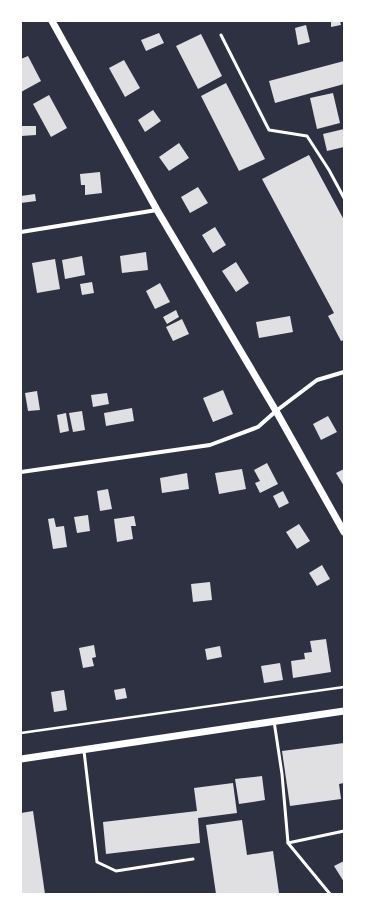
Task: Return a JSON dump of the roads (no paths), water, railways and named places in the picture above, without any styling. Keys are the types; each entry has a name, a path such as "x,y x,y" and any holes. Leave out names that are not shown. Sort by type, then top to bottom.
{"street":[{"path":"52,21 157,210 276,411 344,532"},
{"path":"21,232 157,210"},
{"path":"21,472 210,445 258,427 276,411 317,380 344,372"},
{"path":"21,759 344,711"}],"lane":[{"path":"221,34 269,130 307,136 329,170 344,198"},
{"path":"274,721 282,774 288,843 330,894"},
{"path":"84,749 98,862 116,871 193,859"},
{"path":"288,843 344,831"}]}
